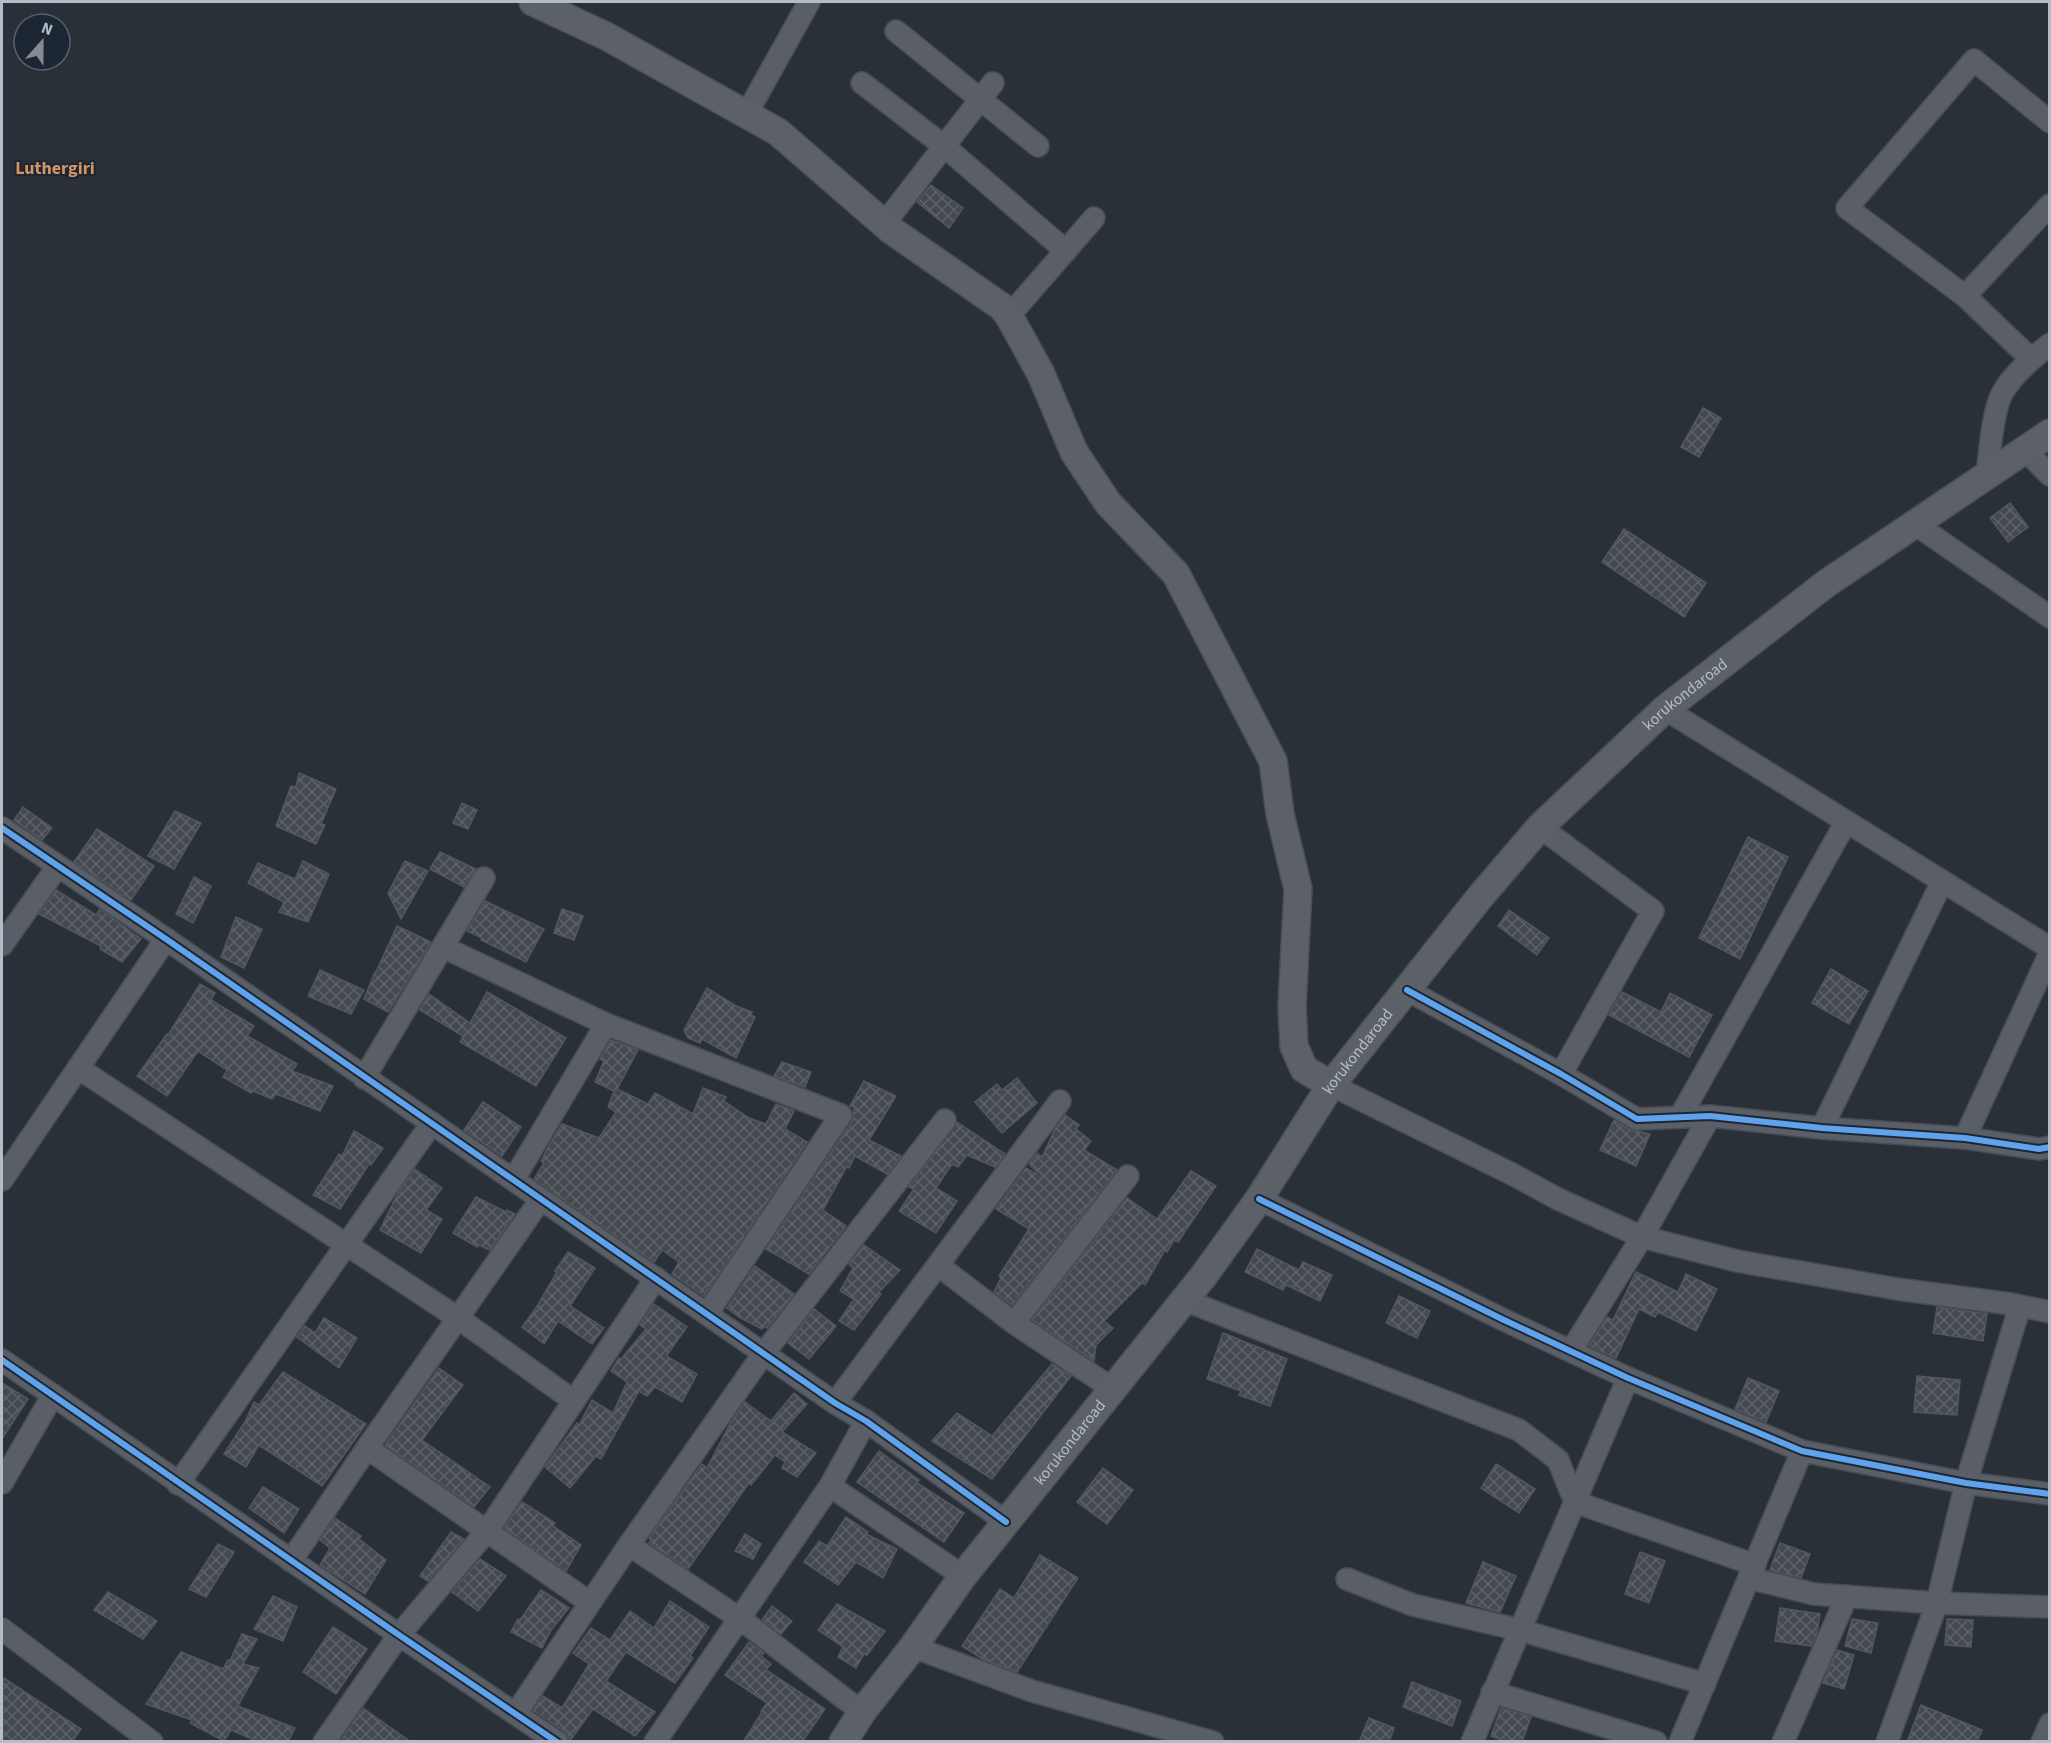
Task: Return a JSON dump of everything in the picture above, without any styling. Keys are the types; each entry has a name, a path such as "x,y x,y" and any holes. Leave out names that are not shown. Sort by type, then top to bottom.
{"main road":[{"path":"533,2 606,36 778,132 884,224 1002,307 1009,316 1041,374 1074,452 1108,503 1176,574 1273,761 1280,814 1298,889 1292,1006 1293,1046 1304,1070 1331,1085"},
{"name":"korukondaroad","path":"843,1742 862,1712 913,1647 963,1576 1184,1300 1259,1199 1331,1085 1480,897 1540,827 1665,710 1827,583 2049,433"}],"street":[{"path":"746,115 809,2"},
{"path":"896,31 987,91 1038,146"},
{"path":"2031,359 1965,296 1847,208 1974,60 2049,122"},
{"path":"862,83 944,147 1066,251"},
{"path":"884,224 987,91"},
{"path":"1965,296 2049,205"},
{"path":"1009,316 1095,218"},
{"path":"1987,476 1992,431 2002,393 2031,359 2049,344"},
{"path":"2025,450 2049,475"},
{"path":"1915,524 2049,617"},
{"path":"1665,710 2049,948"},
{"path":"1680,1117 1846,822"},
{"path":"1540,827 1653,911 1561,1074"},
{"path":"2,828 514,1179 835,1403 866,1421 1006,1522"},
{"path":"2,945 58,866"},
{"path":"364,1078 484,878"},
{"path":"1822,1128 1942,882"},
{"path":"2,1180 166,939"},
{"path":"443,946 606,1024 841,1115 707,1314"},
{"path":"1965,1138 2049,953"},
{"path":"1407,990 1561,1074 1637,1119 1710,1116 1822,1128 1965,1138 2039,1149 2049,1147"},
{"path":"514,1179 606,1024"},
{"path":"78,1068 458,1318 574,1401"},
{"path":"1331,1085 1558,1199 1642,1237 1737,1261 1897,1289 2049,1312"},
{"path":"835,1403 1060,1101"},
{"path":"1571,1351 1642,1237 1710,1116"},
{"path":"516,1713 589,1602 764,1353 945,1120"},
{"path":"178,1484 432,1123"},
{"path":"1014,1323 1128,1176"},
{"path":"291,1561 541,1199"},
{"path":"1259,1199 1628,1378 1802,1451 1966,1484 2049,1494"},
{"path":"939,1266 1014,1323 1113,1389"},
{"path":"324,1742 399,1635 487,1531 656,1278"},
{"path":"1184,1300 1519,1431 1558,1460 1575,1502 1752,1572 1814,1594 1937,1603 2049,1607"},
{"path":"1887,1742 1937,1603 1966,1484 2020,1306"},
{"path":"2,1360 178,1484 557,1742"},
{"path":"1472,1742 1628,1378"},
{"path":"2,1483 53,1395"},
{"path":"655,1742 830,1486 866,1421"},
{"path":"367,1448 589,1602"},
{"path":"1680,1742 1802,1451"},
{"path":"830,1486 963,1576"},
{"path":"629,1545 739,1618 862,1712"},
{"path":"1347,1579 1413,1605 1520,1630 1705,1684"},
{"path":"1783,1742 1847,1596"},
{"path":"2,1629 152,1742"},
{"path":"913,1647 1163,1736 1213,1742"},
{"path":"1492,1692 1656,1742"},
{"path":"2042,1742 2049,1724"}],"building":[{"path":"931,185 963,208 949,228 917,202"},
{"path":"1703,408 1721,418 1699,457 1681,447"},
{"path":"2010,503 2028,527 2008,542 1990,518"},
{"path":"1624,529 1706,583 1684,617 1602,562"},
{"path":"299,773 336,789 321,824 325,825 316,844 276,826 291,786 296,787"},
{"path":"462,803 477,810 468,829 453,823"},
{"path":"23,807 52,828 42,840 14,820"},
{"path":"175,811 201,823 174,869 148,856"},
{"path":"97,829 154,866 131,900 74,862"},
{"path":"1748,837 1788,857 1740,959 1699,938"},
{"path":"440,852 476,869 464,887 430,869"},
{"path":"303,861 329,874 308,922 279,912 284,902 248,883 258,863 295,879"},
{"path":"405,861 428,871 401,919 388,893"},
{"path":"194,877 211,886 193,923 176,914"},
{"path":"56,890 96,915 100,909 141,939 122,962 100,949 101,946 39,914"},
{"path":"485,901 544,929 526,962 467,931"},
{"path":"562,909 583,916 574,940 554,933"},
{"path":"1509,910 1549,938 1537,955 1498,926"},
{"path":"236,917 262,929 244,968 221,957"},
{"path":"397,926 431,942 388,1012 364,999"},
{"path":"1831,969 1868,991 1849,1024 1812,1003"},
{"path":"320,970 364,990 351,1014 308,996"},
{"path":"200,984 215,993 211,1000 254,1026 247,1036 297,1064 292,1071 333,1086 320,1111 276,1094 272,1099 253,1091 251,1093 223,1077 227,1070 198,1051 167,1096 137,1076 168,1035"},
{"path":"707,988 736,1006 752,1012 751,1015 755,1017 736,1058 702,1039 700,1043 688,1038 684,1030"},
{"path":"487,992 566,1038 536,1086 460,1042 463,1036 420,1010 429,994 470,1023"},
{"path":"1622,992 1661,1012 1670,993 1712,1015 1689,1057 1609,1015"},
{"path":"611,1040 638,1050 617,1089 648,1104 655,1093 693,1114 703,1088 726,1097 724,1101 749,1118 766,1124 776,1104 794,1111 785,1129 807,1142 704,1296 672,1274 679,1262 662,1250 654,1262 534,1179 544,1163 541,1161 547,1149 562,1124 599,1138 616,1112 608,1107 614,1091 595,1082 604,1061 600,1059"},
{"path":"782,1062 811,1072 805,1087 774,1076"},
{"path":"1017,1078 1037,1103 1002,1133 975,1102 997,1084 1002,1090"},
{"path":"864,1081 896,1096 869,1140 901,1156 887,1174 855,1156 849,1168 847,1166 823,1210 846,1226 809,1274 766,1249 852,1122 854,1107 850,1106"},
{"path":"483,1102 521,1127 502,1156 464,1130"},
{"path":"1065,1115 1079,1125 1076,1129 1091,1141 1084,1150 1117,1170 1012,1305 994,1292 1001,1278 999,1276 1029,1229 996,1209 1026,1168 1036,1174 1037,1172 1029,1164 1037,1153 1042,1157 1055,1129"},
{"path":"1614,1120 1631,1130 1650,1134 1636,1166 1600,1150"},
{"path":"957,1122 1005,1154 995,1167 967,1155 958,1167 952,1164 936,1188 957,1201 936,1233 899,1211 914,1189 909,1187"},
{"path":"354,1131 383,1148 371,1165 369,1164 340,1209 313,1195 339,1154 342,1156"},
{"path":"415,1169 442,1188 426,1210 442,1219 421,1253 380,1230 398,1193"},
{"path":"1191,1171 1216,1186 1178,1242 1174,1240 1167,1252 1165,1250 1145,1285 1142,1283 1104,1321 1113,1328 1096,1345 1094,1361 1032,1320 1127,1198 1157,1219"},
{"path":"476,1197 515,1214 490,1250 478,1245 477,1247 453,1233"},
{"path":"864,1245 900,1270 879,1292 881,1294 854,1330 839,1321 854,1299 840,1291 853,1268 849,1264"},
{"path":"1257,1249 1299,1270 1303,1262 1332,1275 1320,1301 1286,1285 1283,1290 1245,1272"},
{"path":"568,1252 595,1268 570,1306 604,1328 592,1344 558,1321 544,1344 522,1327 536,1308 557,1272 555,1271"},
{"path":"755,1266 794,1294 767,1328 765,1326 762,1329 727,1308"},
{"path":"1636,1272 1678,1292 1686,1274 1717,1289 1696,1331 1658,1312 1655,1317 1639,1309 1616,1358 1589,1346 1607,1317 1613,1320"},
{"path":"1399,1296 1430,1311 1417,1338 1386,1323"},
{"path":"654,1304 687,1327 667,1355 697,1374 682,1402 655,1387 647,1396 639,1391 601,1459 596,1456 570,1488 545,1467 577,1423 579,1425 592,1400 613,1413 627,1382 611,1371 619,1358 621,1359 646,1329 640,1325"},
{"path":"1937,1307 1987,1314 1983,1341 1933,1333"},
{"path":"814,1309 836,1326 809,1359 788,1343"},
{"path":"324,1318 357,1338 339,1368 297,1337 305,1326 315,1333"},
{"path":"1223,1333 1287,1359 1270,1406 1239,1395 1241,1391 1207,1379"},
{"path":"1052,1364 1071,1376 992,1479 932,1441 957,1413 992,1436"},
{"path":"439,1368 463,1385 422,1440 490,1487 474,1507 385,1445"},
{"path":"283,1372 366,1424 322,1486 259,1445 246,1467 224,1454 246,1420 254,1402 259,1405"},
{"path":"1917,1376 1960,1380 1957,1415 1914,1412"},
{"path":"1748,1378 1779,1391 1766,1422 1735,1409"},
{"path":"2,1383 28,1399 2,1439"},
{"path":"794,1393 807,1404 782,1432 816,1453 797,1477 782,1468 785,1462 775,1455 751,1485 749,1483 688,1569 649,1543 651,1539 649,1538 702,1464 707,1468 730,1424 745,1402 771,1421"},
{"path":"879,1451 919,1480 917,1483 964,1513 944,1542 857,1482"},
{"path":"1496,1464 1535,1489 1519,1513 1481,1488"},
{"path":"1103,1468 1133,1490 1107,1524 1077,1502"},
{"path":"263,1487 299,1509 284,1533 249,1508"},
{"path":"522,1502 555,1523 553,1526 581,1545 566,1571 504,1528"},
{"path":"846,1517 868,1532 866,1534 897,1549 883,1578 856,1562 838,1585 804,1562 819,1541 827,1546"},
{"path":"335,1518 361,1536 359,1539 386,1560 365,1594 320,1565 330,1548 320,1540"},
{"path":"451,1532 464,1539 428,1581 420,1576"},
{"path":"745,1534 761,1544 753,1559 735,1551"},
{"path":"1780,1543 1810,1554 1801,1578 1770,1570"},
{"path":"218,1544 234,1552 206,1597 189,1589"},
{"path":"1640,1552 1665,1561 1649,1603 1625,1594"},
{"path":"1040,1555 1078,1578 1017,1672 984,1660 962,1646 1000,1589 1014,1598"},
{"path":"480,1559 506,1576 478,1611 452,1592"},
{"path":"1483,1562 1516,1576 1500,1612 1466,1603"},
{"path":"541,1590 569,1608 551,1630 542,1648 511,1632 518,1619 520,1620"},
{"path":"108,1592 157,1621 143,1639 94,1610"},
{"path":"273,1596 297,1607 283,1641 254,1629"},
{"path":"670,1601 709,1627 690,1656 693,1658 675,1683 626,1652 606,1681 655,1712 635,1736 593,1709 570,1741 564,1731 533,1710 543,1696 562,1708 589,1664 573,1653 591,1628 610,1640 630,1611 654,1628"},
{"path":"837,1604 885,1631 867,1655 864,1654 856,1668 838,1657 843,1647 818,1630"},
{"path":"772,1606 792,1621 781,1634 762,1620"},
{"path":"1780,1608 1820,1614 1817,1633 1811,1646 1775,1641"},
{"path":"1852,1619 1878,1623 1871,1653 1845,1646"},
{"path":"1947,1619 1973,1620 1971,1647 1945,1645"},
{"path":"333,1627 367,1649 336,1694 303,1672"},
{"path":"242,1634 257,1639 243,1664 259,1668 238,1706 295,1728 288,1742 259,1742 231,1730 224,1741 190,1723 192,1720 146,1704 181,1652 223,1669 228,1660 230,1661"},
{"path":"749,1642 764,1653 761,1656 771,1664 766,1670 825,1709 802,1742 743,1742 767,1703 725,1675"},
{"path":"1837,1650 1854,1655 1844,1689 1823,1683"},
{"path":"2,1677 81,1729 72,1742 2,1742"},
{"path":"1412,1682 1461,1701 1452,1726 1403,1707"},
{"path":"1921,1705 1982,1730 1977,1742 1907,1742"},
{"path":"363,1708 370,1713 411,1742 340,1742"},
{"path":"1501,1708 1531,1717 1522,1742 1507,1742 1491,1736"},
{"path":"1369,1718 1394,1728 1389,1742 1359,1742"}],"cycle path":[{"path":"2,828 166,939 835,1403 866,1421 1006,1522"},
{"path":"1407,990 1561,1074 1637,1119 1710,1116 1822,1128 1965,1138 2039,1149 2050,1147"},
{"path":"1259,1199 1504,1320 1628,1378 1802,1451 1966,1483 2050,1494"},
{"path":"2,1360 557,1742"}],"district":[{"name":"Luthergiri","path":"55,168"}]}
